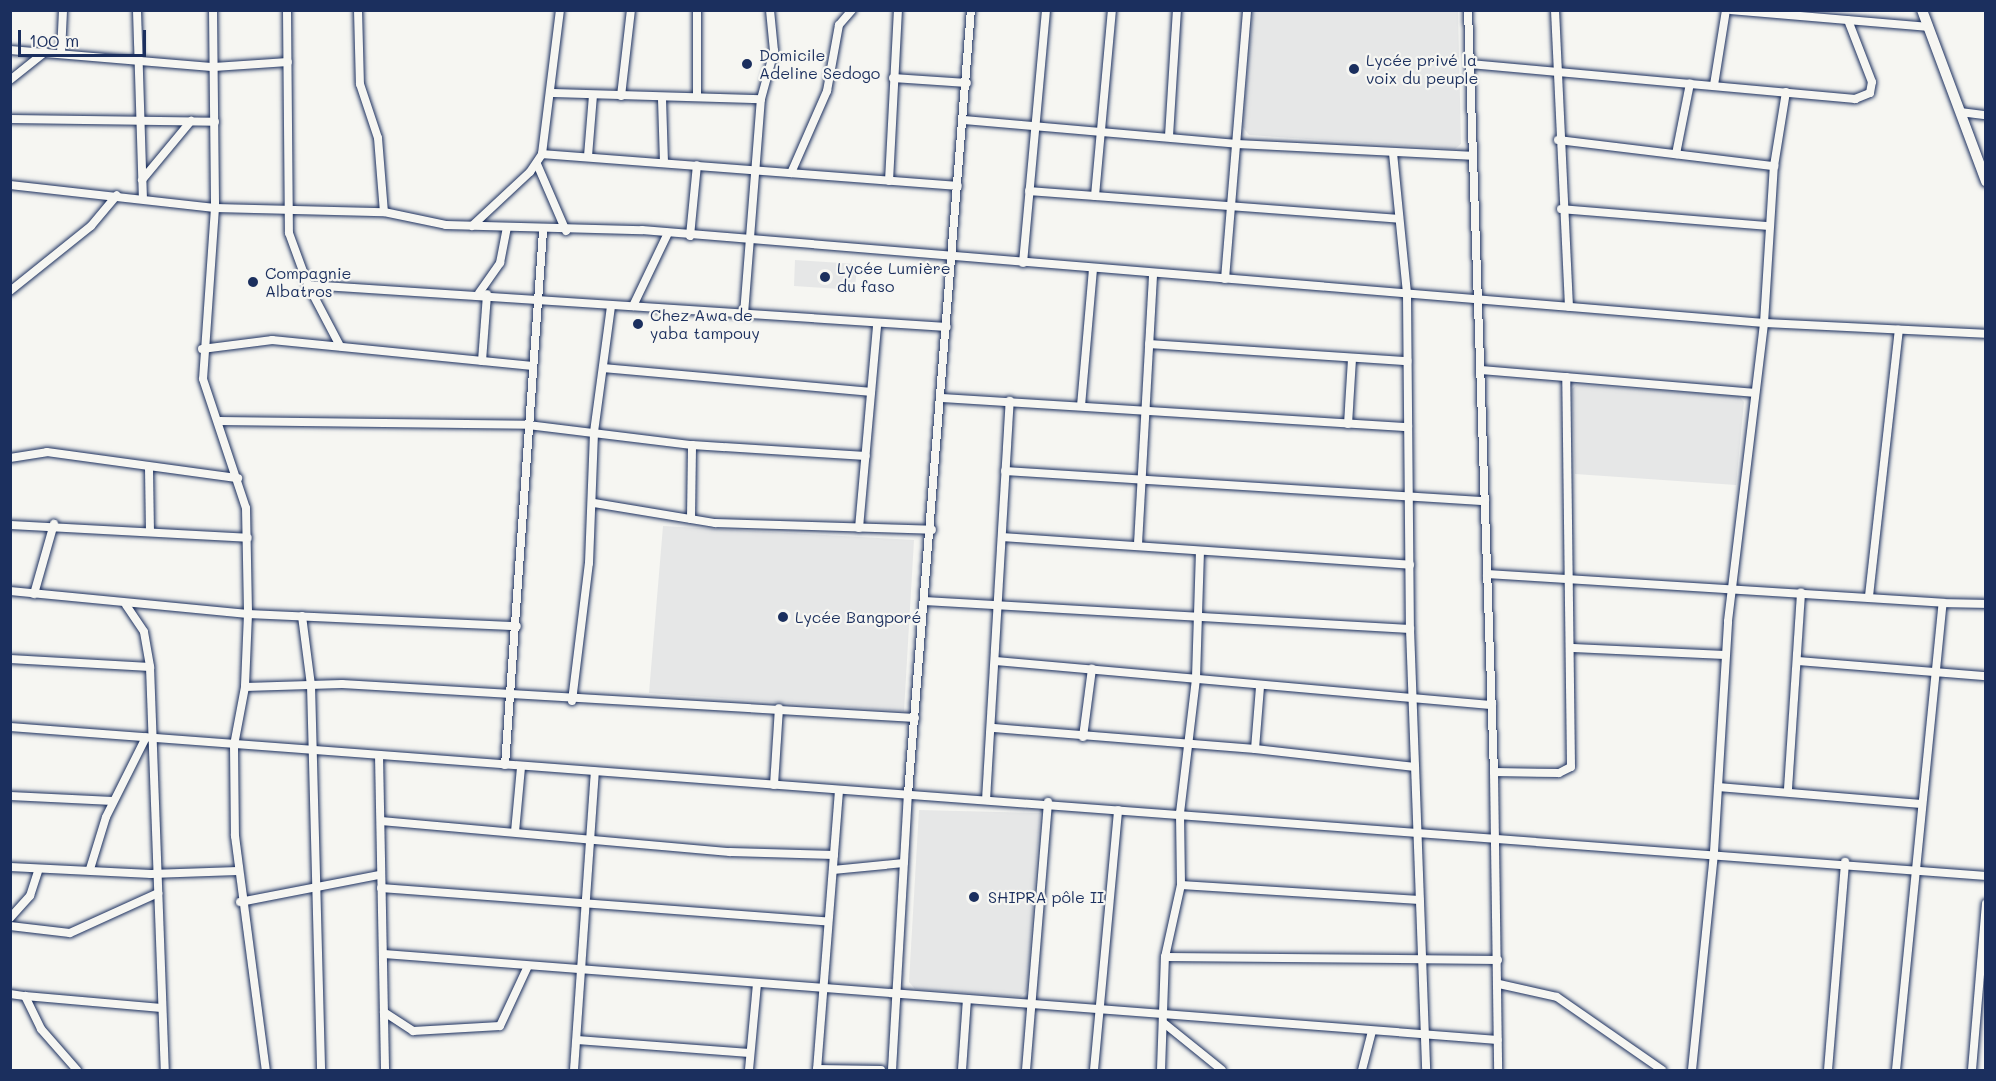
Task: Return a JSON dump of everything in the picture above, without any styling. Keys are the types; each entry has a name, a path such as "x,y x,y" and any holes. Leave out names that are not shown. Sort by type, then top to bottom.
{"street":[{"path":"61,53 63,10"},
{"path":"142,10 137,15 136,58 142,197"},
{"path":"213,10 215,208 202,349 203,379 238,478 248,538 245,687 234,745 238,871 240,902 266,1071"},
{"path":"288,10 291,243 308,285 340,346"},
{"path":"358,10 360,84 378,138 384,212"},
{"path":"472,226 537,164 542,154 553,93 560,10"},
{"path":"621,96 631,10"},
{"path":"697,10 697,95"},
{"path":"744,314 761,99 774,51 770,10"},
{"path":"791,173 827,91 839,25 852,10"},
{"path":"889,181 898,10"},
{"path":"892,1071 899,996 908,794 932,530 967,83 970,10"},
{"path":"1023,263 1046,10"},
{"path":"1095,196 1099,130 1112,10"},
{"path":"1169,136 1178,10"},
{"path":"1225,279 1228,206 1237,144 1247,10"},
{"path":"1468,10 1476,299 1482,369 1496,839 1498,1071"},
{"path":"1556,10 1555,71 1561,209 1569,307"},
{"path":"1714,85 1726,10"},
{"path":"1731,10 1928,27"},
{"path":"1470,64 1855,99 1870,93 1865,54 1852,20 1852,10"},
{"path":"1922,10 1986,181"},
{"path":"10,50 136,58 214,67 288,63"},
{"path":"10,80 45,52"},
{"path":"893,78 967,83"},
{"path":"1676,154 1690,83"},
{"path":"1692,1071 1714,852 1725,655 1764,322 1768,226 1774,166 1786,92"},
{"path":"553,93 662,99 697,95 761,99"},
{"path":"588,156 593,95"},
{"path":"662,99 664,162"},
{"path":"1960,112 1986,115"},
{"path":"10,119 215,122"},
{"path":"964,120 1169,136 1237,144 1473,156"},
{"path":"142,180 190,121"},
{"path":"1558,140 1774,166"},
{"path":"1392,153 1407,294 1410,629 1420,900 1419,961 1426,1071"},
{"path":"542,154 958,186"},
{"path":"537,164 566,231"},
{"path":"690,236 697,165"},
{"path":"10,185 142,197 215,208 291,212 384,212 472,226 543,231 668,233 1764,322 1986,334"},
{"path":"1029,191 1399,219"},
{"path":"10,291 91,226 117,195"},
{"path":"1561,209 1768,226"},
{"path":"482,361 483,294 500,263 507,228"},
{"path":"506,765 543,231"},
{"path":"633,306 668,233"},
{"path":"1080,406 1093,269"},
{"path":"1138,544 1153,273"},
{"path":"308,285 483,294 611,307 633,306 877,325 947,327"},
{"path":"572,701 594,503 594,432 611,307"},
{"path":"860,528 877,325"},
{"path":"1869,596 1899,330"},
{"path":"202,349 251,339 533,366"},
{"path":"1149,344 1407,361"},
{"path":"1348,424 1352,358"},
{"path":"604,368 871,392"},
{"path":"1482,369 1755,393"},
{"path":"1494,772 1570,770 1573,648 1569,575 1566,377"},
{"path":"942,398 1408,427"},
{"path":"987,800 994,728 1010,401"},
{"path":"219,421 528,425 692,445 866,456"},
{"path":"691,519 692,445"},
{"path":"10,458 46,452 149,469 238,478"},
{"path":"149,469 150,531"},
{"path":"1005,471 1142,476 1409,498 1485,501"},
{"path":"594,503 691,519 932,530"},
{"path":"10,525 54,524 248,538"},
{"path":"34,594 54,524"},
{"path":"1002,537 1138,544 1410,565"},
{"path":"1161,1071 1166,1012 1165,957 1181,885 1180,813 1196,678 1200,550"},
{"path":"1487,573 1569,575 1732,589 1986,604"},
{"path":"10,591 126,605 248,614 517,626"},
{"path":"1788,789 1801,592"},
{"path":"924,601 1410,629"},
{"path":"1896,1071 1917,869 1921,804 1938,671 1943,603"},
{"path":"126,605 144,632 150,667 156,738 161,1008 165,1071"},
{"path":"302,616 311,685 310,749 317,888 321,1071"},
{"path":"1573,648 1725,655"},
{"path":"10,659 150,667"},
{"path":"997,661 1196,678 1260,687 1492,705"},
{"path":"1798,661 1986,676"},
{"path":"1083,736 1092,669"},
{"path":"245,687 311,685 510,695 572,701 779,708 915,718"},
{"path":"1255,749 1260,687"},
{"path":"774,785 779,708"},
{"path":"10,727 839,790 1048,802 1118,810 1417,831 1496,839 1714,852 1986,876"},
{"path":"994,728 1188,747 1255,749 1415,767"},
{"path":"90,869 113,801 146,737"},
{"path":"379,755 381,821 379,875 384,954 385,1071"},
{"path":"515,832 521,767"},
{"path":"574,1071 578,1040 580,970 592,839 595,772"},
{"path":"1718,788 1788,789 1921,804"},
{"path":"839,790 817,1070 881,1071"},
{"path":"10,796 113,801"},
{"path":"1026,1071 1048,802"},
{"path":"1095,1071 1118,810"},
{"path":"381,821 592,839 834,855"},
{"path":"1828,1071 1845,862"},
{"path":"832,870 904,863"},
{"path":"10,867 38,871 90,869 159,874 238,871"},
{"path":"10,918 30,896 38,871"},
{"path":"240,902 379,875"},
{"path":"1181,885 1420,900"},
{"path":"381,888 828,921"},
{"path":"10,926 70,933 158,893"},
{"path":"1972,1071 1986,904"},
{"path":"384,954 822,991 967,999 1100,1010 1166,1012 1498,1040"},
{"path":"1165,957 1497,960"},
{"path":"384,1012 413,1031 500,1026 528,966"},
{"path":"748,1071 757,984"},
{"path":"1499,984 1557,997 1662,1071"},
{"path":"10,994 161,1008"},
{"path":"25,996 41,1029 77,1071"},
{"path":"962,1071 967,999"},
{"path":"1165,1023 1222,1071"},
{"path":"1362,1071 1372,1031"},
{"path":"578,1040 750,1053"}],"shaded area":[{"name":"Lycée privé la voix du peuple","path":"1253,11 1458,11 1461,144 1455,149 1249,135 1243,127"},
{"name":"Lycée Lumière du faso","path":"795,260 857,264 855,290 794,286"},
{"path":"1576,385 1739,396 1744,402 1736,485 1575,474 1572,389"},
{"name":"Lycée Bangporé","path":"663,526 914,540 904,711 649,693"},
{"name":"SHIPRA pôle II","path":"919,810 1040,813 1027,991 1020,997 915,989 909,982"}],"place":[{"name":"Domicile Adeline Sedogo","path":"747,64"},
{"name":"Lycée privé la voix du peuple","path":"1354,69"},
{"name":"Lycée Lumière du faso","path":"825,277"},
{"name":"Compagnie Albatros","path":"253,282"},
{"name":"Chez Awa de yaba tampouy","path":"638,324"},
{"name":"Lycée Bangporé","path":"783,617"},
{"name":"SHIPRA pôle II","path":"974,897"}]}
